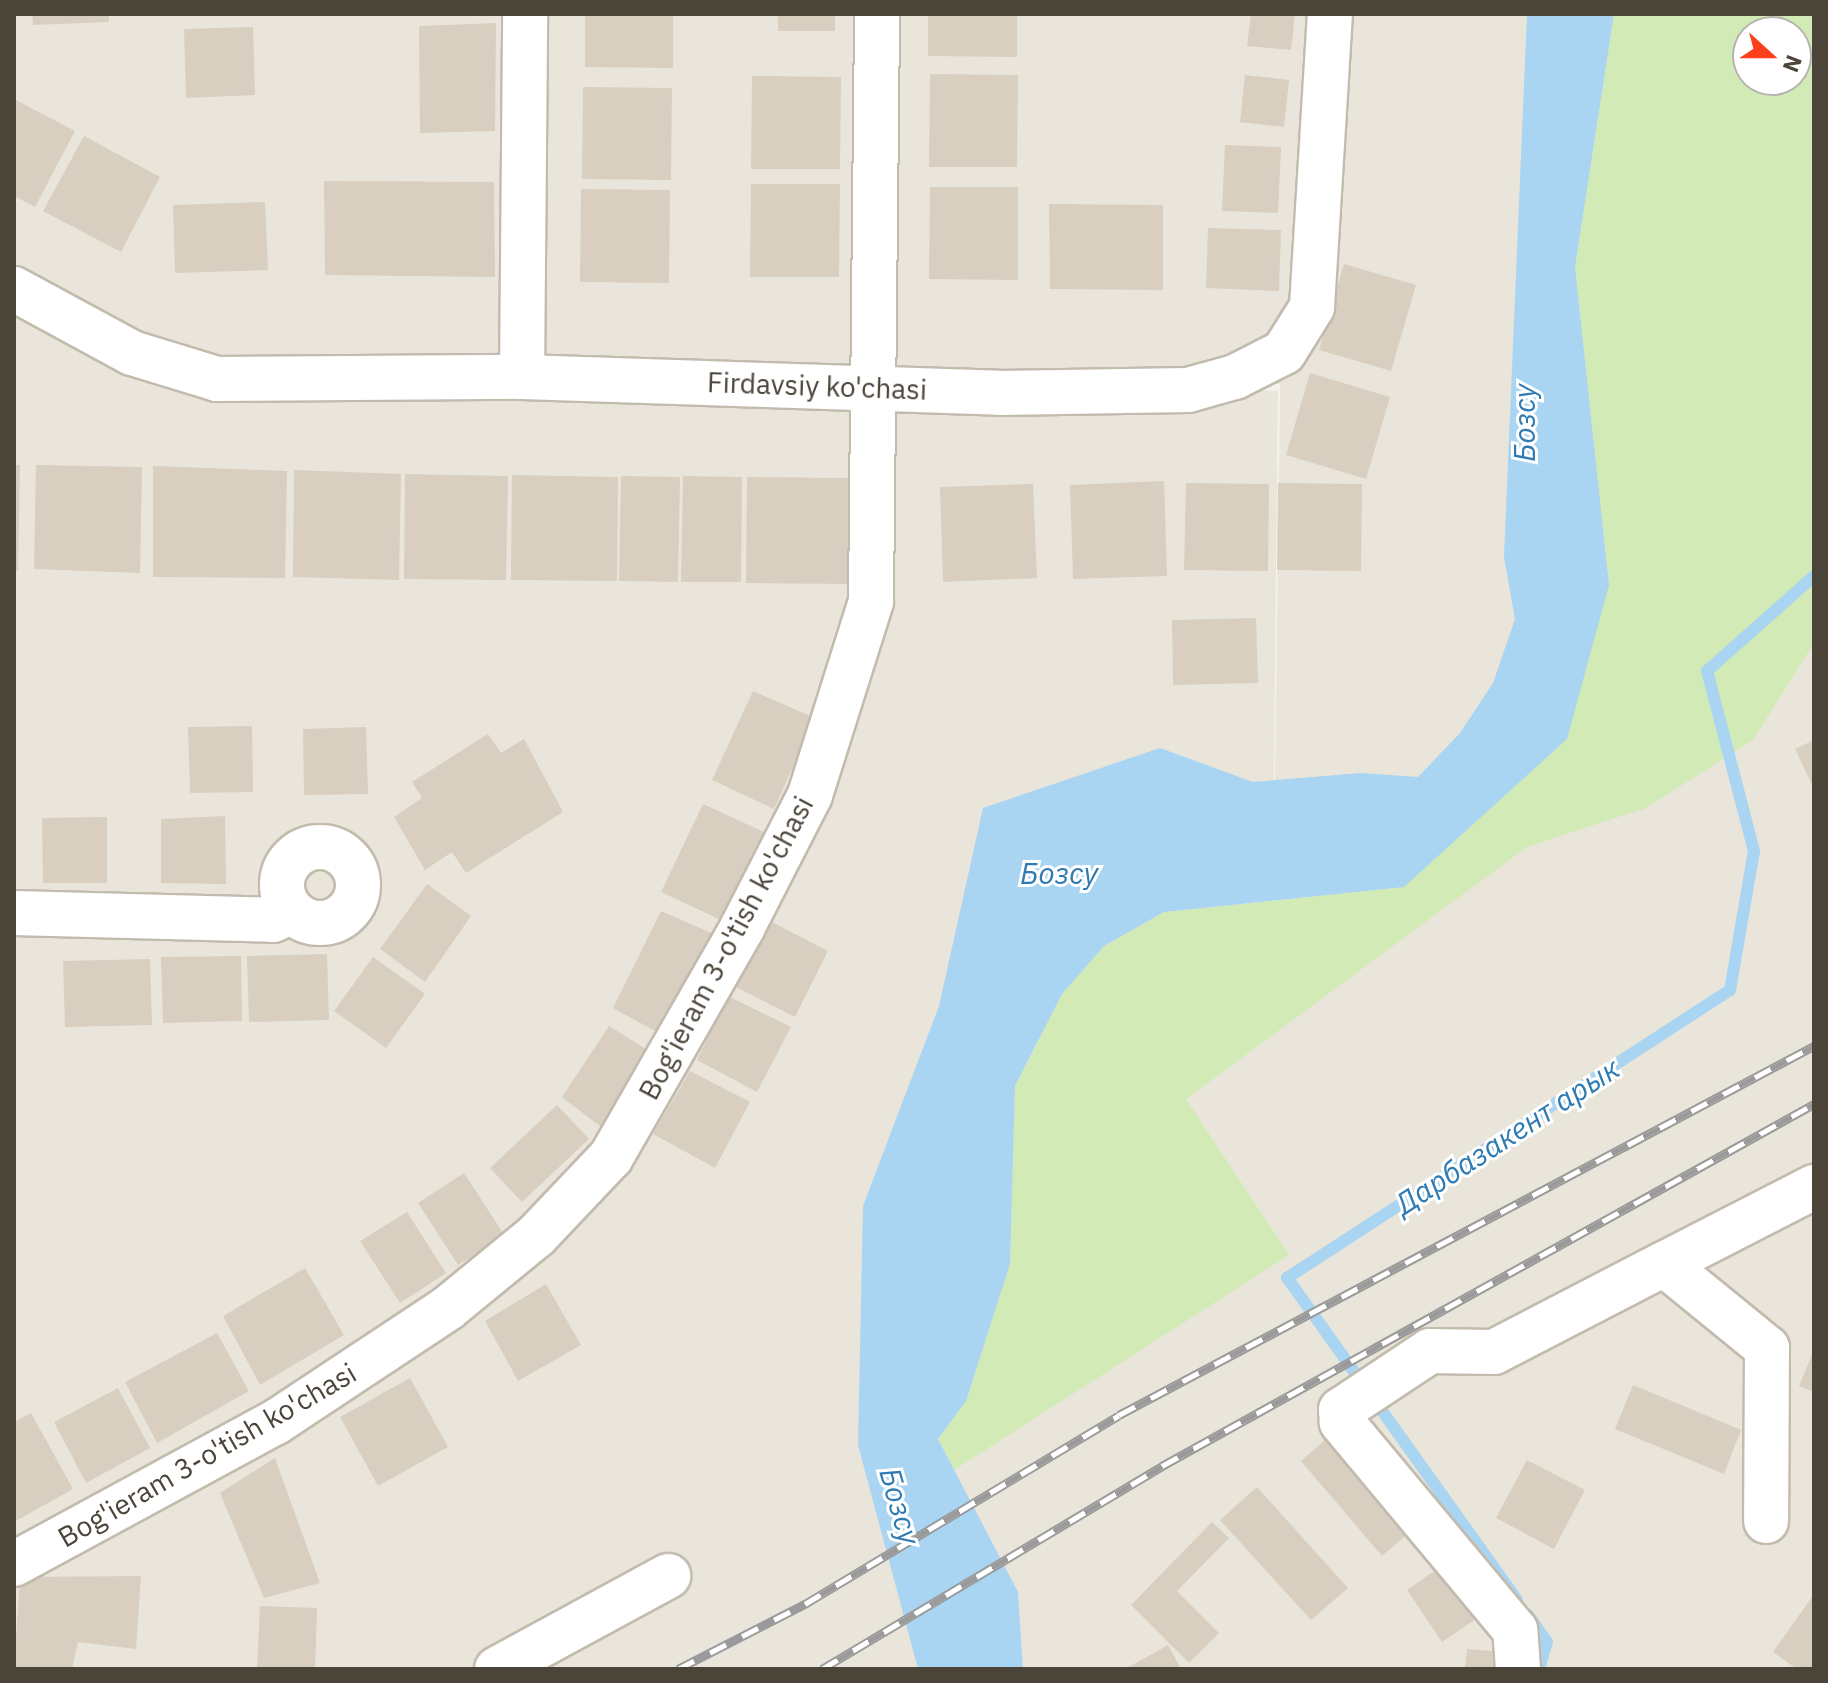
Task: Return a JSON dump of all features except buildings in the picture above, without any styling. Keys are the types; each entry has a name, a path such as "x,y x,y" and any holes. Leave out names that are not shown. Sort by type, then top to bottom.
{"street":[{"path":"522,377 525,14"},
{"name":"Bog'ieram 3-o'tish ko'chasi","path":"14,1564 276,1422 422,1326 536,1236 611,1157 810,795 871,601 877,14"},
{"name":"Firdavsiy ko'chasi","path":"14,289 132,353 217,379 522,377 874,387 1188,390 1235,377 1284,352 1312,307 1318,280 1330,14"},
{"path":"14,913 273,920 290,912"},
{"path":"1518,1669 1515,1630 1342,1422 1341,1410 1430,1351 1494,1352 1814,1187"},
{"path":"1664,1264 1767,1348 1766,1521"},
{"path":"497,1669 668,1576"}],"shaded area":[{"path":"14,14 1547,14 1517,686 1476,750 1274,860 1280,384 700,375 1278,391 1273,860 918,1125 945,1669 14,1669"},
{"path":"1565,14 1814,14 1814,1669 962,1669 930,1126 1443,821 1536,688"}],"green space":[{"path":"1614,14 1814,14 1814,643 1753,740 1646,808 1527,847 1186,1099 1289,1255 954,1470 938,1439 966,1401 1010,1264 1015,1086 1062,994 1104,946 1164,912 1404,887 1609,585 1575,267"}],"water":[{"name":"Бозсу","path":"1527,14 1614,14 1575,267 1609,585 1567,739 1404,887 1164,912 1104,946 1062,994 1015,1086 1010,1264 966,1401 938,1439 1018,1592 1023,1669 918,1669 858,1445 863,1206 939,1006 983,808 1160,748 1253,782 1361,773 1418,777 1460,733 1493,683 1515,619 1504,557"}],"waterway":[{"name":"Дарбазакент арык","path":"1517,1600 1287,1278 1730,990 1754,851 1707,671 1814,576"},
{"name":"Дарбазакент арык","path":"1528,1615 1547,1642 1539,1669"}],"railway":[{"path":"678,1669 805,1604 1119,1415 1814,1046"},
{"path":"822,1669 1162,1466 1814,1104"}]}
